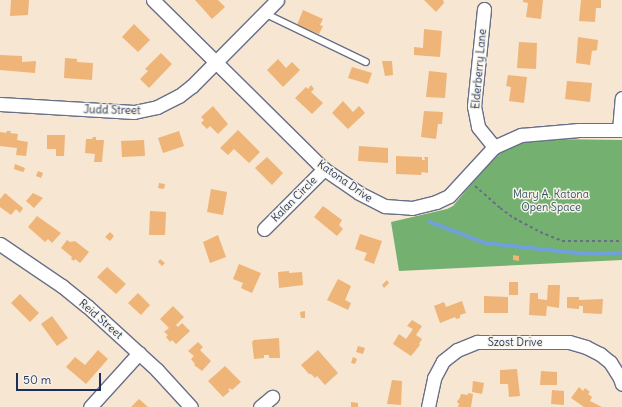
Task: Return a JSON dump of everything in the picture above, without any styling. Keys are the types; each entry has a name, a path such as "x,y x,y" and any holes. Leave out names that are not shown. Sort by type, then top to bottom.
{"street":[{"name":"Katona Drive","path":"153,0 215,63 324,169 371,200 385,206 412,208 436,202 449,196 468,178 494,147 521,135 537,132 620,130"},
{"name":"Judd Street","path":"0,104 134,112 146,110 168,102 179,96 215,63 277,0"},
{"name":"Elderberry Lane","path":"484,9 474,106 478,126 494,147"},
{"path":"620,130 622,98"},
{"name":"Kalan Circle","path":"264,229 324,169"},
{"name":"Reid Street","path":"0,244 62,286 139,353 192,407"},
{"name":"Szost Drive","path":"428,407 434,378 443,361 457,350 477,342 569,342 586,346 610,362 622,384"},
{"path":"90,407 139,353"},
{"path":"260,407 272,397"}],"lane":[{"path":"264,13 366,62"}],"path":[{"path":"468,178 500,208 540,232 554,238 562,241 575,242 622,241"}],"green space":[{"name":"Mary A. Katona Open Space","path":"549,139 622,140 622,260 399,271 391,222 447,209 453,206 488,164 503,151 527,141"}],"building":[{"path":"11,0 29,0 28,15 10,16"},
{"path":"195,0 218,0 225,7 212,19"},
{"path":"424,0 443,0 444,3 436,12"},
{"path":"523,0 543,0 541,19 526,17 528,3 523,2"},
{"path":"581,0 601,0 601,8 596,8 595,22 579,21"},
{"path":"303,10 323,19 320,25 323,26 319,34 297,25"},
{"path":"134,24 150,40 138,52 122,37"},
{"path":"424,29 442,31 440,57 414,55 414,47 423,48"},
{"path":"578,37 598,40 597,50 592,51 590,65 576,63"},
{"path":"519,42 537,43 536,69 517,68"},
{"path":"161,53 172,64 149,88 140,79 148,71 145,69"},
{"path":"0,55 22,56 22,62 36,61 35,73 0,70"},
{"path":"65,58 77,59 77,62 93,63 92,80 64,78"},
{"path":"278,59 286,68 292,62 300,70 283,87 267,70"},
{"path":"382,61 392,61 393,75 385,76"},
{"path":"352,67 372,73 368,84 348,78"},
{"path":"429,71 447,73 445,98 426,97"},
{"path":"508,75 527,77 524,103 509,101 511,87 506,86"},
{"path":"567,81 592,83 590,102 565,99"},
{"path":"311,85 314,89 311,92 323,103 312,114 295,98 306,87 308,89"},
{"path":"343,101 353,112 359,106 365,113 348,129 332,113"},
{"path":"213,106 228,124 218,134 210,126 207,129 201,123 204,120 201,117"},
{"path":"424,111 443,112 442,124 438,124 436,139 421,137"},
{"path":"238,130 260,152 249,163 234,149 228,155 220,148"},
{"path":"7,131 18,134 17,140 28,142 26,156 16,155 17,148 0,146 0,132 6,133"},
{"path":"179,131 184,146 163,153 158,138"},
{"path":"47,135 65,135 64,156 56,156 56,149 47,149"},
{"path":"93,137 96,137 96,140 104,140 102,162 94,162 95,154 85,153 86,139 92,139"},
{"path":"144,140 145,156 122,157 121,141"},
{"path":"359,146 388,148 388,163 358,161"},
{"path":"396,156 422,157 422,160 425,160 424,157 428,157 428,173 422,172 421,175 396,174"},
{"path":"267,157 283,173 272,185 255,168"},
{"path":"15,164 25,168 24,171 14,169"},
{"path":"38,171 43,173 41,178 36,176"},
{"path":"159,183 165,184 164,189 158,188"},
{"path":"211,189 227,192 223,215 207,212"},
{"path":"5,193 23,208 20,213 16,209 11,215 0,207 0,199"},
{"path":"33,193 43,198 34,208 26,201"},
{"path":"323,206 342,220 339,225 343,229 337,236 314,217"},
{"path":"150,211 166,212 165,235 149,235"},
{"path":"37,216 61,233 52,243 48,239 45,242 28,227"},
{"path":"110,232 114,236 110,241 105,237"},
{"path":"360,234 382,241 374,264 364,260 367,253 355,249"},
{"path":"218,235 226,257 210,263 203,242"},
{"path":"67,240 70,242 75,241 89,252 80,263 75,259 74,261 71,259 72,257 61,248"},
{"path":"513,255 519,256 519,261 513,260"},
{"path":"160,259 165,263 162,266 158,262"},
{"path":"239,264 261,273 252,293 241,288 243,283 233,279"},
{"path":"107,267 126,284 116,294 97,277"},
{"path":"289,271 289,273 302,272 303,285 279,288 278,272"},
{"path":"338,279 351,286 345,300 351,303 348,310 327,300"},
{"path":"387,280 389,283 384,288 382,285"},
{"path":"509,282 518,282 518,295 509,295"},
{"path":"548,285 560,285 559,308 547,306 546,316 529,315 530,293 538,293 538,299 547,300"},
{"path":"138,293 150,305 141,315 128,303"},
{"path":"20,294 39,313 30,322 11,303"},
{"path":"484,296 508,297 508,313 484,313"},
{"path":"567,297 579,297 579,300 603,299 602,314 583,313 583,306 579,306 579,309 567,308"},
{"path":"462,301 466,313 460,315 460,318 456,319 455,317 440,323 434,306 444,302 446,307"},
{"path":"173,306 184,317 176,325 178,327 182,323 190,331 176,344 172,340 170,342 166,337 168,335 164,332 169,328 160,319"},
{"path":"305,311 305,318 301,318 300,312"},
{"path":"52,316 68,338 57,346 41,324"},
{"path":"412,320 422,326 416,335 422,339 419,344 420,345 411,356 393,344 399,334 406,339 413,329 407,326"},
{"path":"279,338 280,358 269,358 269,355 264,355 264,358 254,359 252,342 254,340"},
{"path":"198,342 203,347 200,350 211,361 202,371 194,365 195,364 191,359 194,356 188,351"},
{"path":"358,346 365,348 363,354 356,352"},
{"path":"98,350 108,359 86,384 66,367 75,357 85,365"},
{"path":"318,350 338,373 325,385 317,376 315,378 309,374 301,365"},
{"path":"353,357 357,359 355,364 351,363"},
{"path":"225,366 241,382 232,390 230,388 228,390 230,391 223,397 208,381"},
{"path":"517,369 520,396 509,397 508,384 500,384 500,370"},
{"path":"541,371 557,372 557,385 540,385"},
{"path":"392,380 402,381 401,405 387,404"},
{"path":"473,381 484,383 482,394 472,392"},
{"path":"579,387 583,391 585,388 590,392 588,394 592,397 590,401 602,407 584,407 571,398"},
{"path":"552,390 564,391 564,405 551,404"},
{"path":"468,393 473,394 471,407 458,407 459,403 457,403 461,394 468,395"},
{"path":"139,399 148,407 131,407"},
{"path":"351,402 358,403 358,407 351,407"}],"waterway":[{"path":"430,222 485,243 586,254 622,253"}]}
